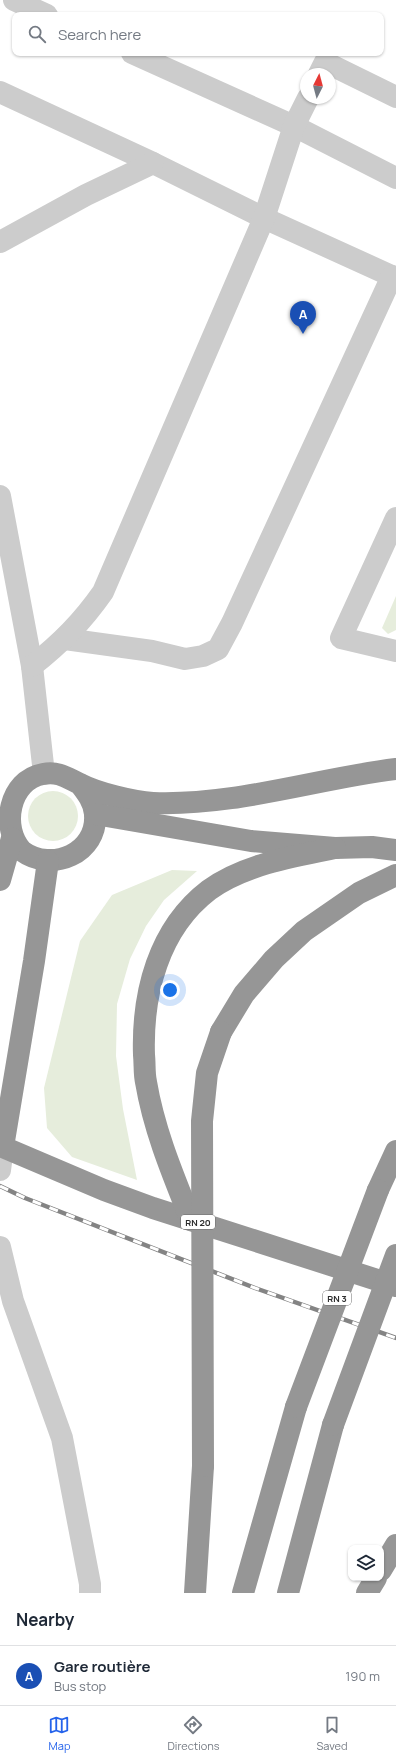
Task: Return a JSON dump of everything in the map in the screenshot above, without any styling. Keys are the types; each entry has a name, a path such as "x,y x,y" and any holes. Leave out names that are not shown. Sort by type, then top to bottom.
{"highway":[{"path":"80,784 90,798 95,814 93,828 87,842 76,853 63,859 48,861 34,858 21,850 12,838 7,825 7,811 11,798 19,787 30,778 44,774 57,774 69,777 80,784 117,796 152,803 198,802 245,796 396,769"},
{"path":"95,814 251,841 335,848 372,847 396,850"},
{"path":"0,880 12,838"},
{"path":"191,1220 154,1121 145,1081 143,1034 147,998 155,965 170,934 189,908 210,890 236,876 263,865 301,854 335,848"},
{"path":"3,1147 31,984 48,861"},
{"path":"195,1593 202,1466 202,1121 207,1072 221,1032 244,994 274,960 304,931 359,893 396,875"},
{"name":"RN 20","path":"3,1147 104,1190 153,1208 282,1251 396,1286"},
{"name":"RN 3","path":"243,1593 296,1407 378,1190 396,1151"},
{"path":"288,1593 333,1425 396,1255"},
{"path":"384,1565 396,1545"},
{"path":"367,1593 374,1581"}],"street":[{"path":"14,0 40,12"},
{"path":"139,56 294,126 396,178"},
{"path":"322,68 325,62 396,97"},
{"path":"0,92 153,163 264,218 394,277 236,616 218,649 203,656 185,659 152,651 65,639"},
{"path":"32,666 65,639 92,608 103,592 264,218 294,126 305,104"},
{"path":"0,242 86,195 153,163"},
{"path":"0,496 32,666 44,774"},
{"path":"396,518 341,638 396,652"},
{"path":"0,1170 3,1147"},
{"path":"0,1247 13,1301 62,1438 90,1584 90,1593"}],"green space":[{"path":"396,596 396,630 388,634 382,628"},
{"path":"48,791 58,791 71,798 78,811 78,821 71,834 58,841 48,841 39,837 32,830 28,821 28,811 32,802 39,795"},
{"path":"172,870 197,871 164,900 146,926 130,959 117,1004 116,1056 123,1109 137,1180 72,1157 47,1128 44,1088 80,941 112,895"}],"railway":[{"path":"0,1186 25,1198 255,1288 396,1338"}],"place":[{"name":"Gare routière","path":"303,334"}]}
